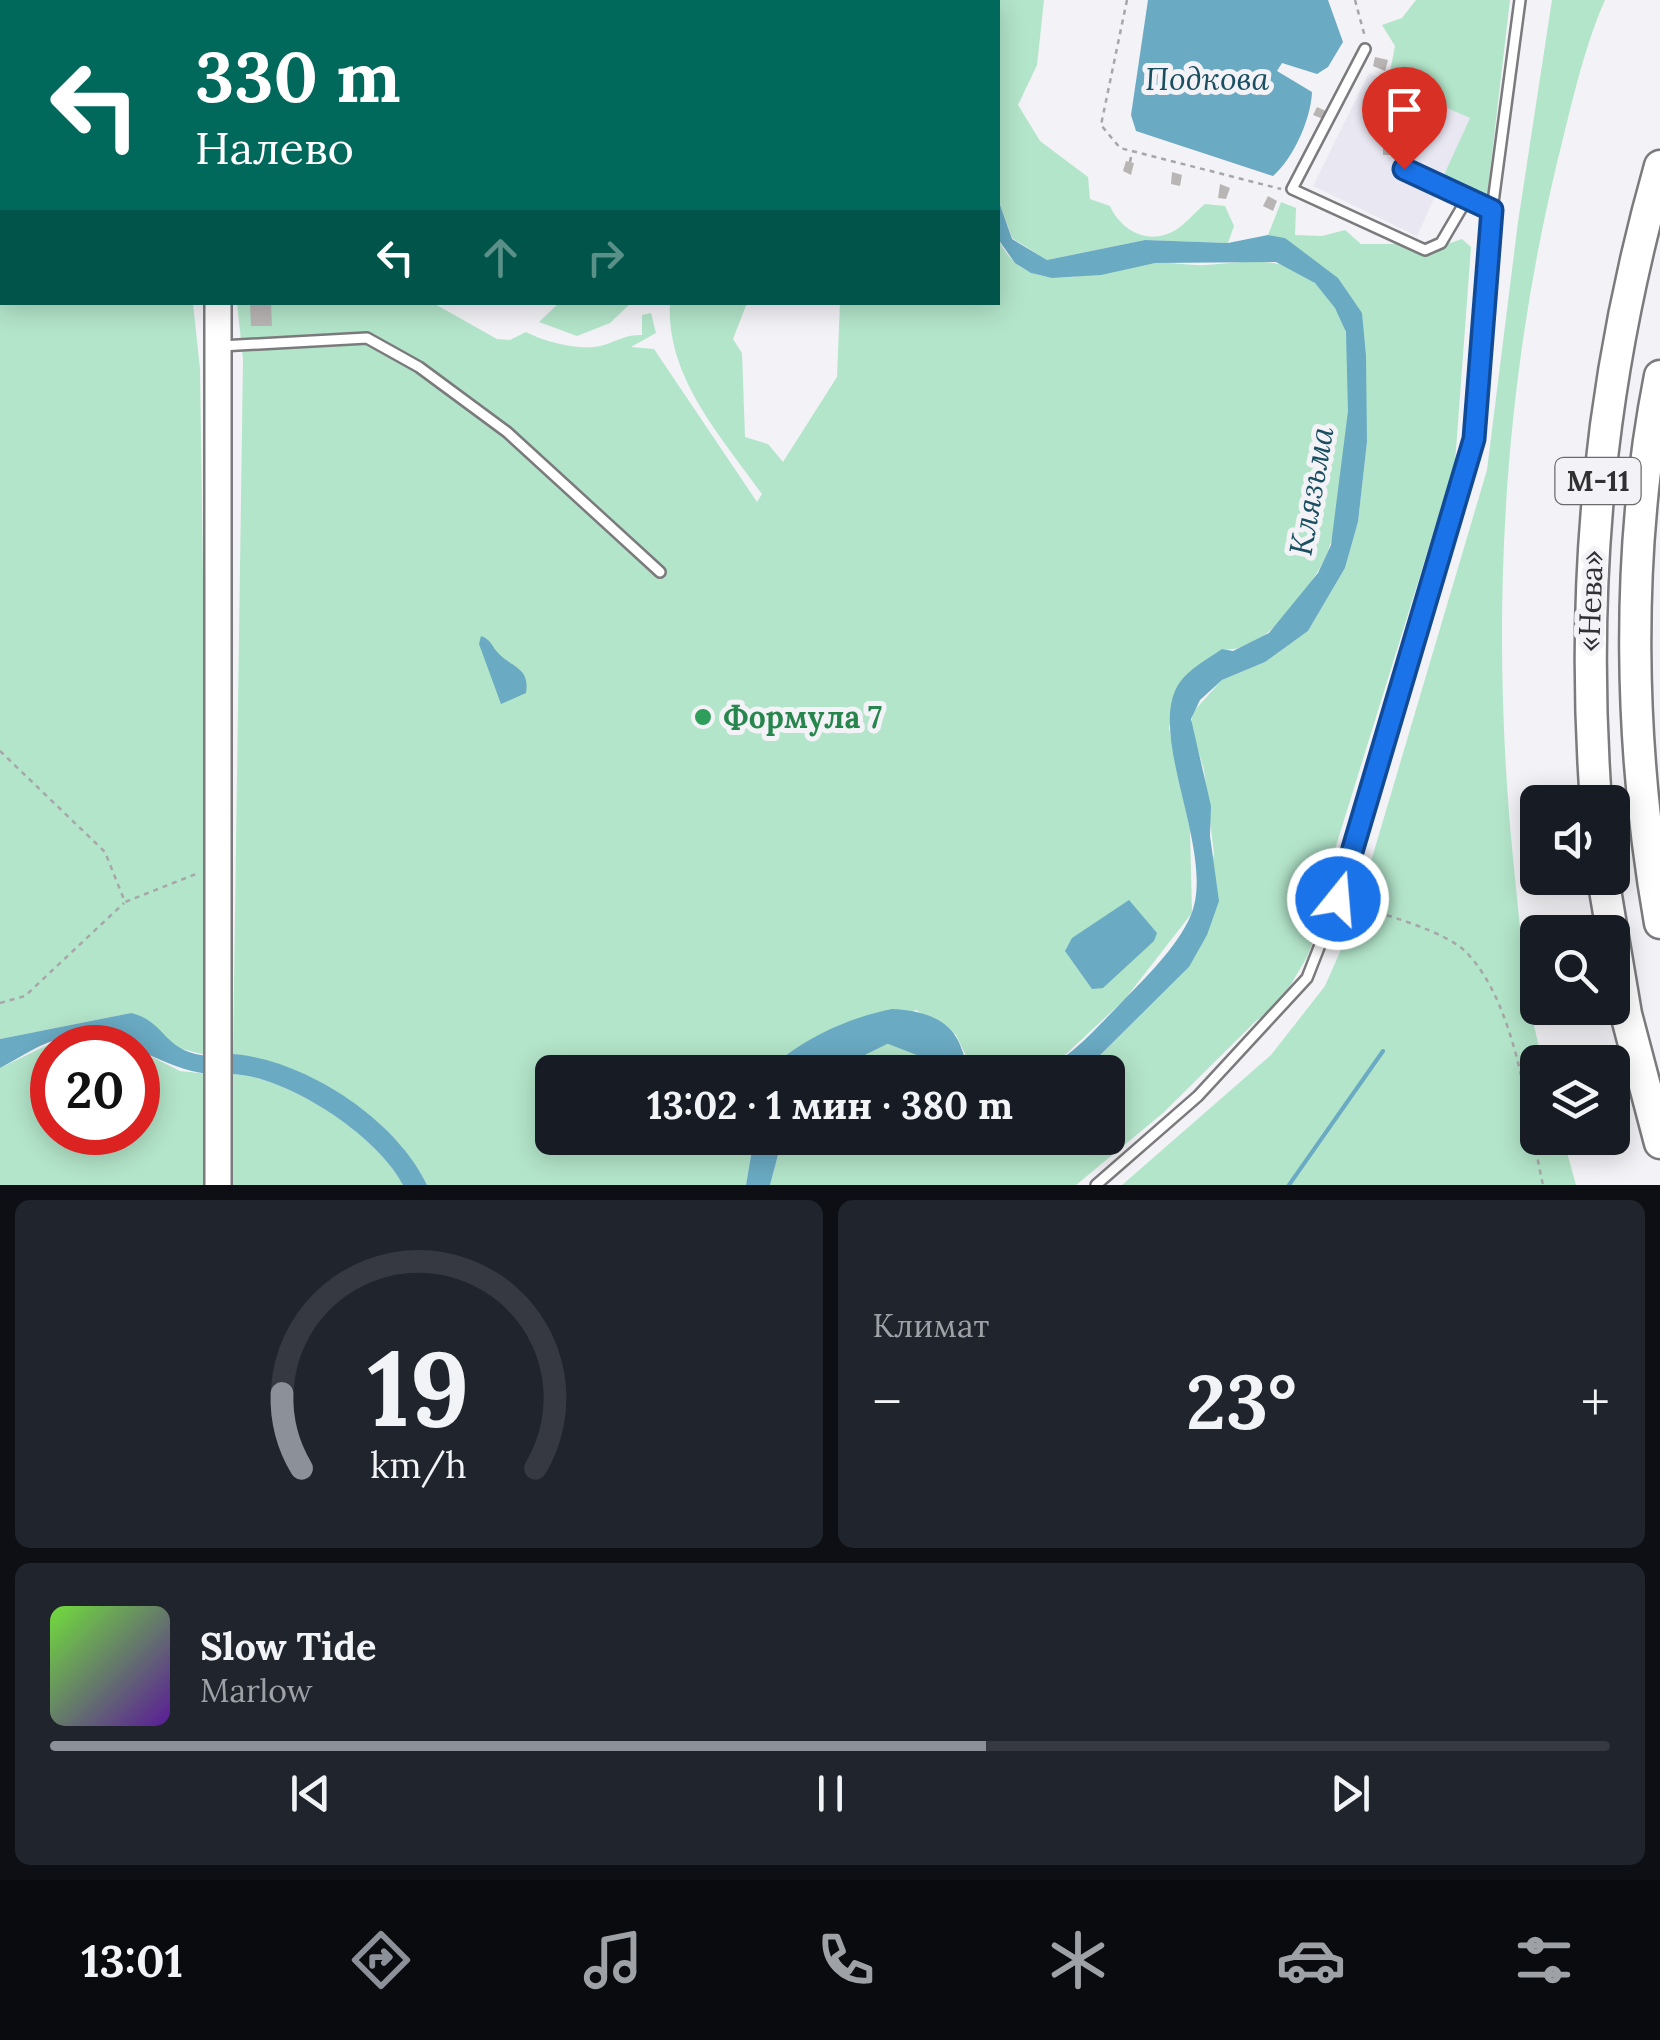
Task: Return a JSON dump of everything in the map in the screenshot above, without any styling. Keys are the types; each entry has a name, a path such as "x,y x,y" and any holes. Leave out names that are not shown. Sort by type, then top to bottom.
{"highway":[{"name":"«Нева»","path":"1595,785 1588,696 1590,554 1608,391 1638,243 1660,166"},
{"name":"«Нева»","path":"1660,376 1639,554 1636,695 1649,860 1660,923"},
{"path":"1606,895 1626,1014 1660,1143"}],"street":[{"path":"218,305 218,1185"}],"lane":[{"path":"1096,1185 1198,1096 1307,978 1338,899 1474,439 1492,210 1520,0"},
{"path":"1364,48 1292,189 1425,250 1441,243 1468,197"},
{"path":"1404,169 1492,210"},
{"path":"221,346 368,338 463,397 507,432 660,572"}],"path":[{"path":"1127,0 1101,125 1120,148 1274,189 1272,198"},
{"path":"1355,0 1366,27 1364,48"},
{"path":"1130,162 1132,150"},
{"path":"1178,174 1180,164"},
{"path":"1224,186 1226,176"},
{"path":"0,751 106,852 126,902"},
{"path":"0,1003 26,996 126,902 221,865"},
{"path":"1338,899 1447,939 1468,953 1506,1016 1543,1185"}],"shaded area":[{"path":"1369,73 1471,118 1417,236 1313,186"}],"green space":[{"path":"1000,0 1044,0 1037,65 1018,105 1040,141 1088,177 1090,199 1110,206 1120,222 1144,236 1162,236 1176,230 1205,204 1225,206 1234,226 1228,243 1145,240 1047,260 1012,238 1000,205"},
{"path":"1416,0 1510,0 1487,197 1444,175 1470,118 1388,82 1395,46 1382,25 1402,18"},
{"path":"1552,0 1605,0 1583,61 1537,254 1512,428 1502,603 1507,780 1520,920 1520,1025 1535,1025 1539,1045 1520,1045 1520,1155 1568,1155 1576,1185 1122,1185 1271,1055 1325,986 1353,922 1487,470 1518,222"},
{"path":"1281,202 1296,208 1295,235 1322,236 1345,230 1361,244 1399,244 1418,254 1462,239 1471,247 1455,463 1335,849 1328,902 1307,957 1277,1008 1257,1020 1163,1113 1125,1144 1125,1055 1100,1055 1189,967 1214,854 1204,770 1191,726 1193,712 1222,680 1265,662 1308,631 1345,568 1358,522 1367,442 1362,313 1285,238 1268,235"},
{"name":"Формула 7","path":"1000,242 1012,259 1028,271 1047,277 1089,275 1154,263 1264,262 1304,274 1330,300 1346,334 1350,381 1341,499 1330,545 1315,576 1275,627 1246,646 1222,649 1180,682 1169,728 1190,830 1192,913 1125,999 1065,1055 966,1055 956,1035 916,1010 792,1055 535,1055 535,1155 751,1155 746,1185 427,1185 394,1138 345,1097 289,1068 233,1054 243,359 237,305 437,305 497,339 510,340 526,332 575,347 595,347 642,335 642,315 651,313 656,333 631,347 654,349 757,502 762,494 714,428 687,381 671,330 670,305 746,305 733,339 742,353 745,437 768,444 783,462 837,377 840,305 1000,305"},
{"path":"0,305 193,305 200,369 210,1056 170,1046 160,1038 160,1025 145,1025 131,1013 71,1025 30,1025 30,1033 0,1039"},
{"path":"557,305 629,305 610,323 577,336 539,322"},
{"path":"893,1035 913,1037 928,1043 940,1055 839,1055 850,1045"},
{"path":"30,1053 30,1155 160,1155 160,1061 180,1071 209,1074 206,1185 0,1185 0,1068"},
{"path":"232,1074 278,1085 329,1112 373,1147 403,1185 233,1185"},
{"path":"778,1155 1112,1155 1076,1185 770,1185"}],"water":[{"name":"Подкова","path":"1148,0 1328,0 1343,42 1328,67 1317,74 1282,63 1277,71 1312,92 1300,138 1273,176 1136,131 1131,115"},
{"path":"1000,205 1012,239 1047,260 1145,240 1228,243 1268,235 1285,238 1338,278 1362,313 1366,356 1367,442 1358,522 1345,568 1308,631 1265,662 1222,680 1200,700 1191,719 1211,806 1210,836 1219,901 1207,935 1189,967 1100,1055 1066,1055 1159,963 1191,915 1197,889 1195,859 1170,731 1171,704 1180,682 1222,649 1233,651 1269,633 1318,573 1331,545 1348,411 1346,332 1335,308 1315,283 1276,262 1155,263 1101,275 1052,278 1031,273 1015,263 1000,242"},
{"path":"481,636 523,673 526,693 501,704 479,644"},
{"path":"1129,900 1157,933 1154,941 1103,988 1092,989 1065,951 1072,938"},
{"path":"892,1009 918,1012 944,1023 964,1055 938,1055 921,1040 893,1033 864,1038 840,1055 787,1055 858,1018"},
{"path":"131,1013 154,1025 71,1025"},
{"path":"160,1030 183,1049 210,1056 209,1074 160,1059"},
{"path":"30,1033 30,1052 0,1068 0,1039"},
{"path":"233,1054 289,1068 345,1097 394,1138 427,1185 403,1185 373,1147 304,1097 254,1077 232,1074"},
{"path":"751,1155 778,1155 770,1185 746,1185"}],"building":[{"path":"1375,57 1388,60 1385,71 1373,66"},
{"path":"1317,107 1326,111 1323,119 1313,115"},
{"path":"1383,145 1395,145 1394,155 1383,155"},
{"path":"1126,161 1134,163 1131,175 1123,171"},
{"path":"1172,172 1182,175 1180,186 1171,184"},
{"path":"1220,184 1230,188 1226,199 1218,198"},
{"path":"1268,196 1277,201 1273,211 1263,206"},
{"path":"250,305 271,305 272,326 251,326"}],"waterway":[{"name":"Клязьма","path":"836,1055 887,1030 943,1055"},
{"path":"1289,1185 1383,1051"}],"place":[{"name":"Формула 7","path":"703,717"}],"route":[{"path":"1338,899 1474,439 1492,210 1404,169"}]}
